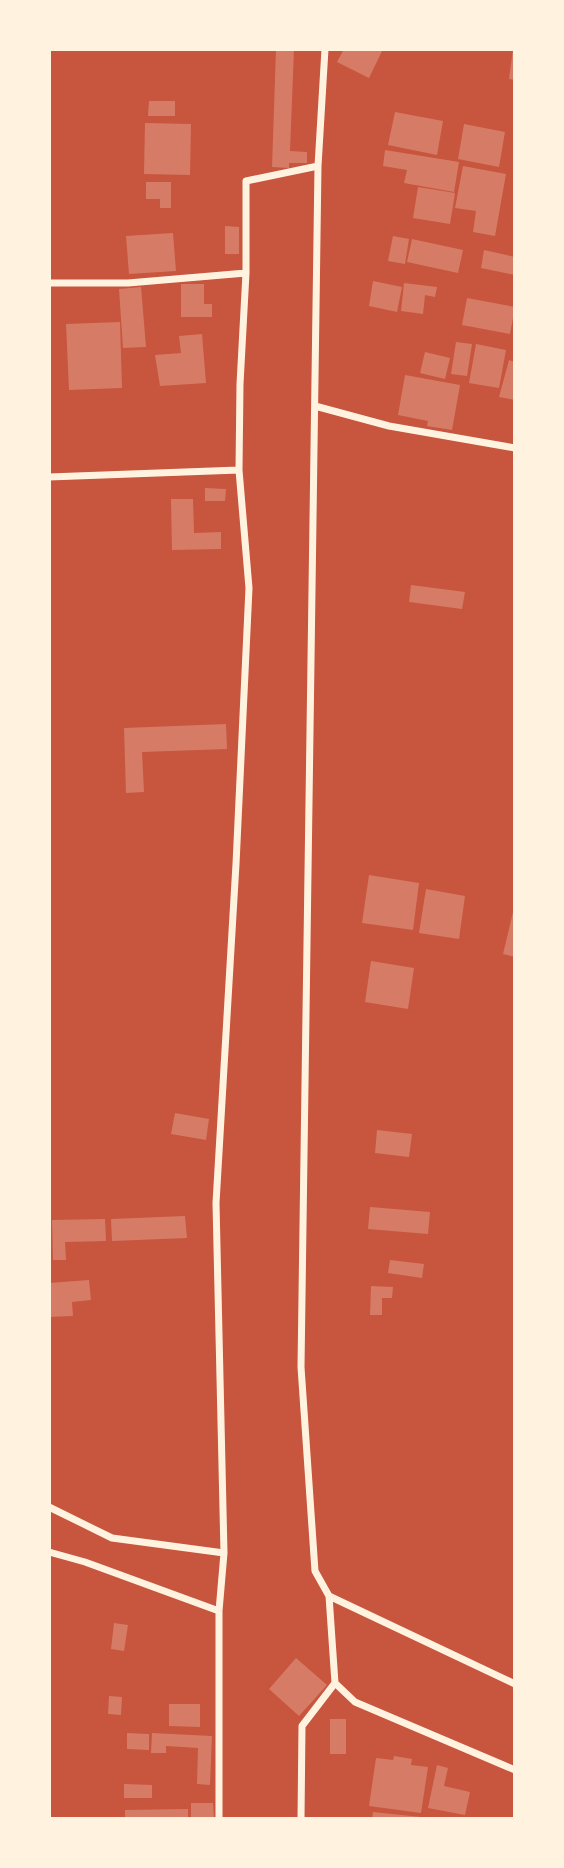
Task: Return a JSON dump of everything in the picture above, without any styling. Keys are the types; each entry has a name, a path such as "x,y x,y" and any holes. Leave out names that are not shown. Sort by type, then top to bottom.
{"street":[{"path":"301,1819 302,1726 335,1683 329,1596 315,1571 301,1367 318,166 324,49"},
{"path":"219,1819 219,1611 224,1553 216,1203 248,588 239,470 246,273 246,181 318,166"},
{"path":"49,283 128,284 246,273"},
{"path":"315,407 389,426 515,448"},
{"path":"49,477 239,470"},
{"path":"49,1507 112,1538 224,1553"},
{"path":"49,1552 219,1611"},
{"path":"329,1596 515,1685"},
{"path":"335,1683 355,1702 515,1770"}],"building":[{"path":"276,49 294,49 290,151 307,152 307,163 289,163 289,168 272,167"},
{"path":"344,49 383,49 369,78 337,62"},
{"path":"515,49 515,80 509,79"},
{"path":"149,101 175,101 175,116 148,116"},
{"path":"395,112 443,121 437,155 388,145"},
{"path":"145,123 191,124 190,175 144,174"},
{"path":"464,124 505,132 499,167 458,159"},
{"path":"385,150 459,162 454,192 404,183 407,170 383,166"},
{"path":"463,166 506,174 495,236 473,232 476,211 455,208"},
{"path":"146,182 171,182 171,208 160,208 160,199 146,199"},
{"path":"418,187 455,193 450,224 413,218"},
{"path":"225,226 239,227 239,254 225,254"},
{"path":"173,233 176,271 129,274 126,236"},
{"path":"393,236 409,239 405,264 388,261"},
{"path":"412,239 463,250 458,273 407,262"},
{"path":"484,250 515,257 515,275 481,268"},
{"path":"373,281 402,287 397,312 369,306"},
{"path":"404,283 437,287 435,297 425,295 423,314 401,311"},
{"path":"181,284 204,284 204,304 212,304 212,317 181,317"},
{"path":"141,287 146,347 123,348 119,289"},
{"path":"467,298 515,307 510,334 462,325"},
{"path":"120,322 122,388 69,390 66,324"},
{"path":"202,334 206,383 160,386 155,355 181,353 179,336"},
{"path":"456,342 472,344 467,376 451,374"},
{"path":"476,344 506,350 499,388 469,383"},
{"path":"425,352 450,358 445,379 420,373"},
{"path":"509,360 515,362 515,400 499,397"},
{"path":"405,375 460,385 452,430 427,426 428,421 398,415"},
{"path":"205,488 226,489 225,501 205,501"},
{"path":"171,499 193,499 194,533 221,532 221,549 172,550"},
{"path":"411,585 465,592 462,609 409,602"},
{"path":"226,724 227,749 142,752 144,792 126,793 124,728"},
{"path":"369,875 419,883 413,930 362,923"},
{"path":"426,889 465,896 459,939 419,933"},
{"path":"515,908 515,957 503,954"},
{"path":"371,961 414,968 408,1009 365,1002"},
{"path":"175,1113 209,1119 206,1140 171,1134"},
{"path":"377,1130 412,1134 409,1157 375,1153"},
{"path":"370,1207 430,1212 428,1234 368,1229"},
{"path":"185,1216 187,1238 112,1241 111,1219"},
{"path":"105,1219 106,1241 65,1242 66,1260 53,1260 52,1220"},
{"path":"390,1260 424,1264 422,1278 388,1273"},
{"path":"89,1280 91,1300 72,1302 73,1316 49,1317 49,1283"},
{"path":"371,1286 393,1287 392,1298 382,1298 382,1315 370,1315"},
{"path":"114,1623 128,1625 124,1651 111,1649"},
{"path":"296,1658 327,1685 299,1716 269,1689"},
{"path":"109,1696 122,1697 121,1715 108,1714"},
{"path":"169,1704 200,1704 200,1727 169,1726"},
{"path":"330,1719 346,1719 346,1754 330,1754"},
{"path":"127,1733 149,1734 149,1750 127,1749"},
{"path":"152,1733 212,1736 210,1785 197,1784 198,1748 166,1746 166,1753 151,1753"},
{"path":"394,1756 412,1759 411,1765 428,1767 421,1813 369,1806 376,1758 393,1760"},
{"path":"437,1765 448,1768 444,1786 470,1792 465,1815 428,1808"},
{"path":"124,1784 152,1785 152,1798 124,1798"},
{"path":"191,1803 213,1803 214,1819 191,1819"},
{"path":"188,1809 188,1819 125,1819 125,1810"},
{"path":"373,1812 421,1817 421,1819 372,1819"}]}
